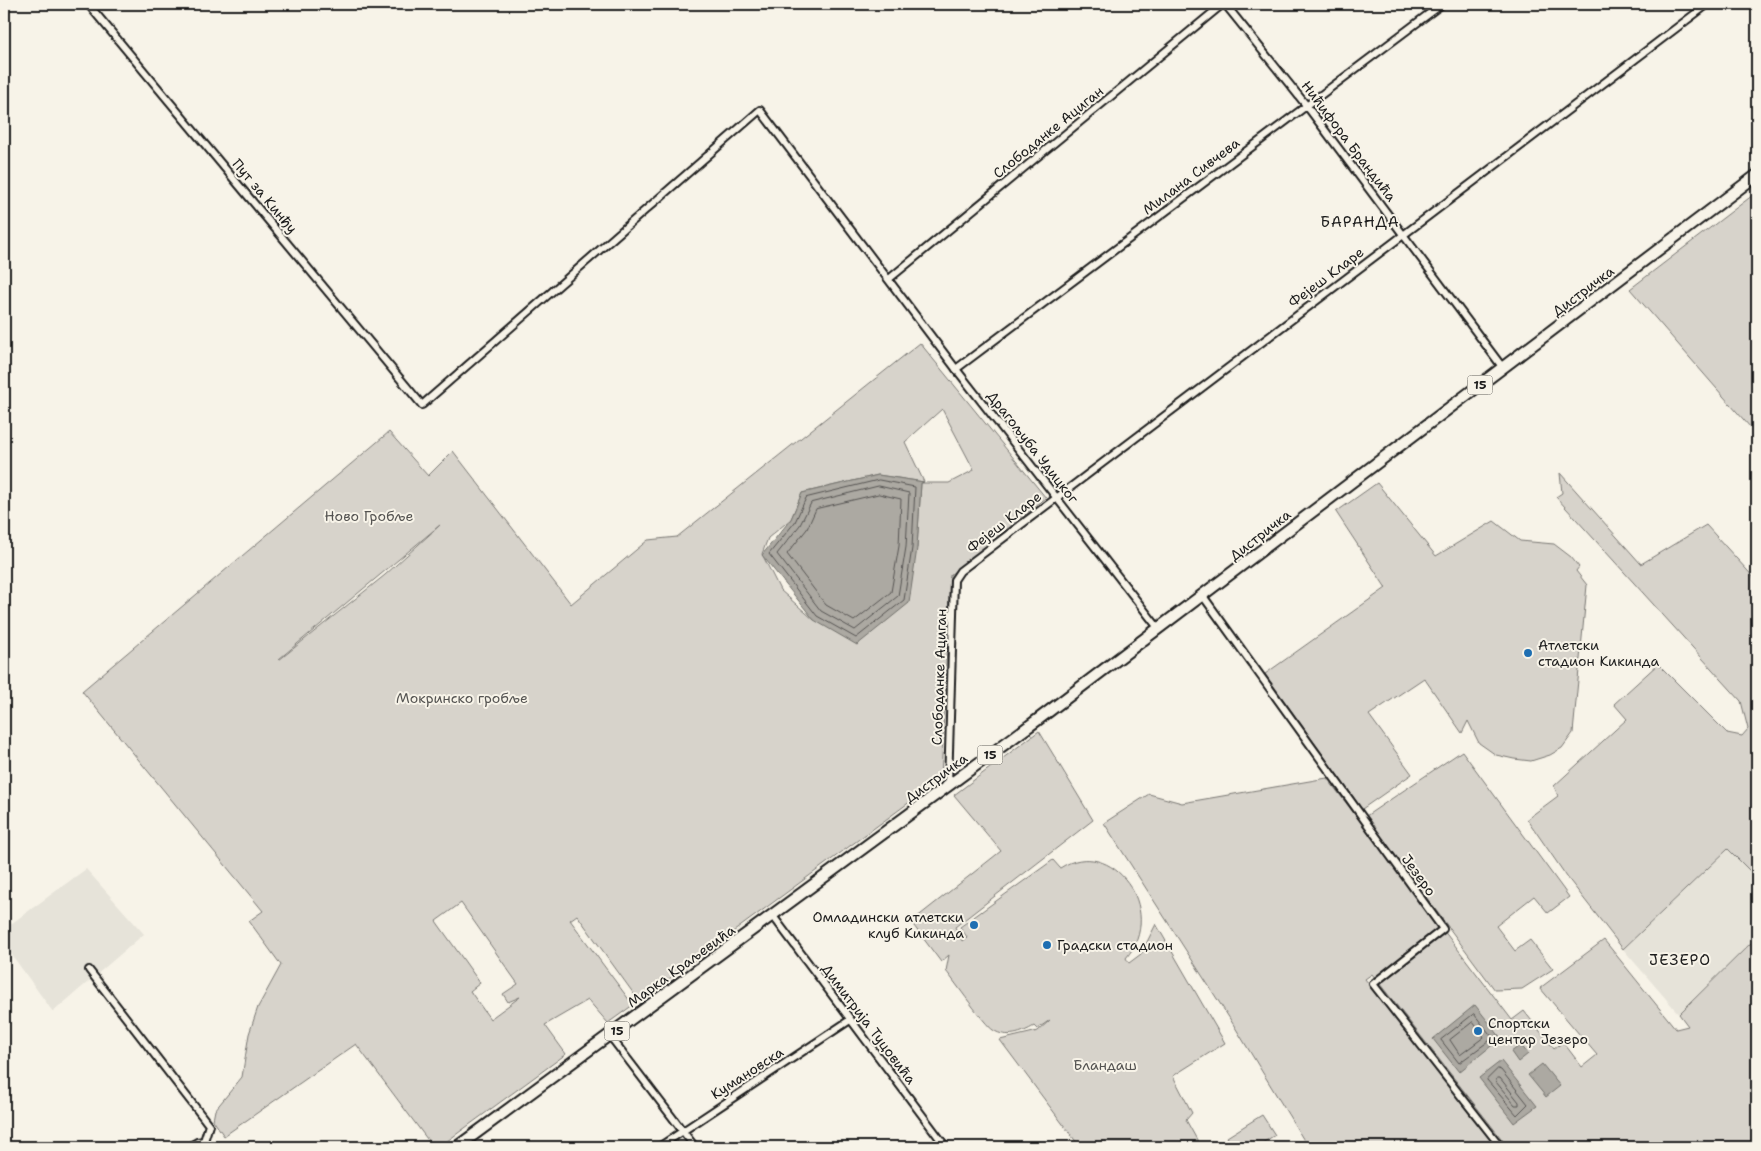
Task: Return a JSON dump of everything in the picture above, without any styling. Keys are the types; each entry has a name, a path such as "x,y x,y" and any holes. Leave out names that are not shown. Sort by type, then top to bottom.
{"main road":[{"name":"Дистричка","path":"774,914 1203,596 1757,175"},
{"name":"Марка Краљевића","path":"457,1147 774,914"}],"street":[{"name":"Пут за Кинђу","path":"88,4 422,405"},
{"name":"Нићифора Брандића","path":"1224,4 1306,104 1504,368"},
{"name":"Слободанке Ациган","path":"889,279 1224,4"},
{"name":"Милана Сивчева","path":"956,369 1306,104 1442,4"},
{"name":"Фејеш Кларе","path":"960,571 1708,4"},
{"name":"Драгољуба Удицког","path":"422,405 760,110 956,369 1159,628"},
{"name":"Слободанке Ациган","path":"948,786 954,580 960,571"},
{"name":"Језеро","path":"1203,596 1443,929 1373,984 1501,1147"},
{"name":"Димитрија Туцовића","path":"774,914 850,1020 946,1147"},
{"path":"89,970 209,1125 204,1141"},
{"name":"Кумановска","path":"659,1147 850,1020"},
{"path":"610,1036 695,1147"},
{"path":"188,1147 197,1142 204,1141"},
{"path":"204,1141 210,1147"}],"shaded area":[{"path":"1728,849 1757,878 1757,937 1679,1014 1623,949"},
{"path":"86,869 144,934 53,1012 4,944 4,929"}],"green space":[{"path":"1757,192 1757,435 1630,289"},
{"path":"920,343 1046,498 950,575 941,779 639,1001 577,915 570,920 633,1005 608,1023 588,1000 545,1025 566,1054 439,1147 433,1147 356,1044 224,1136 213,1120 215,1110 242,1077 249,1034 258,1007 281,965 249,921 263,911 82,691 389,432 428,476 453,451 571,604 648,540 677,537","holes":["942,409 974,470 949,483 921,483 917,548 814,620 780,590 762,554 768,538 791,519 802,493 878,475 924,482 905,442","440,525 385,575 279,659","461,903 518,984 503,994 508,1002 520,997 490,1019 470,991 480,983 436,921"]},
{"path":"1560,473 1641,564 1706,525 1757,581 1757,878 1728,849 1623,949 1567,877 1527,819 1558,796 1554,786 1627,719 1614,704 1658,664 1727,733 1742,736 1748,729 1741,701 1556,497 1562,493"},
{"path":"1377,483 1436,556 1494,521 1520,541 1554,544 1571,557 1579,567 1576,571 1587,585 1573,733 1562,748 1550,755 1531,761 1496,755 1479,743 1468,721 1462,733 1424,678 1369,715 1412,774 1362,809 1265,674 1386,588 1336,512"},
{"name":"Бландаш","path":"1039,731 1093,820 955,927 962,941 967,937 960,927 1053,860 1060,868 1079,860 1098,861 1115,869 1128,883 1137,900 1140,919 1137,939 1126,958 1129,963 1141,954 1156,924 1225,1043 1173,1076 1192,1113 1186,1120 1201,1147 1080,1147 1000,1040 1038,1031 1050,1020 1037,1029 1034,1026 1025,1031 1009,1035 993,1030 946,971 949,955 941,962 911,922 1001,851 954,795"},
{"path":"1462,751 1569,897 1548,913 1534,896 1496,926 1515,951 1530,940 1553,969 1522,989 1495,990 1366,816"},
{"path":"1327,778 1512,1020 1524,1011 1554,1049 1563,1042 1582,1067 1597,1055 1540,988 1604,940 1676,1029 1688,1026 1679,1014 1757,937 1757,1147 1508,1147 1372,974 1365,979 1496,1147 1308,1147 1230,1019 1104,823 1149,794 1182,803"},
{"path":"1262,1115 1275,1135 1256,1147 1233,1147 1227,1137"}],"water":[{"path":"878,475 924,482 921,483 917,548 909,603 857,645 814,620 762,555 791,519 802,493"},
{"path":"1475,1005 1501,1038 1459,1072 1433,1039"},
{"path":"1521,1045 1528,1054 1518,1062 1511,1052"},
{"path":"1501,1061 1537,1106 1514,1123 1479,1078"},
{"path":"1542,1064 1560,1086 1546,1097 1528,1075"}],"place":[{"name":"Атлетски стадион Кикинда","path":"1528,653"},
{"name":"Омладински атлетски клуб Кикинда","path":"974,925"},
{"name":"Градски стадион","path":"1047,945"},
{"name":"Спортски центар Језеро","path":"1478,1031"}],"district":[{"name":"БАРАНДА","path":"1360,222"},
{"name":"ЈЕЗЕРО","path":"1680,960"}],"park label":[{"name":"Ново Гробље","path":"369,516"},
{"name":"Мокринско гробље","path":"462,698"}]}
